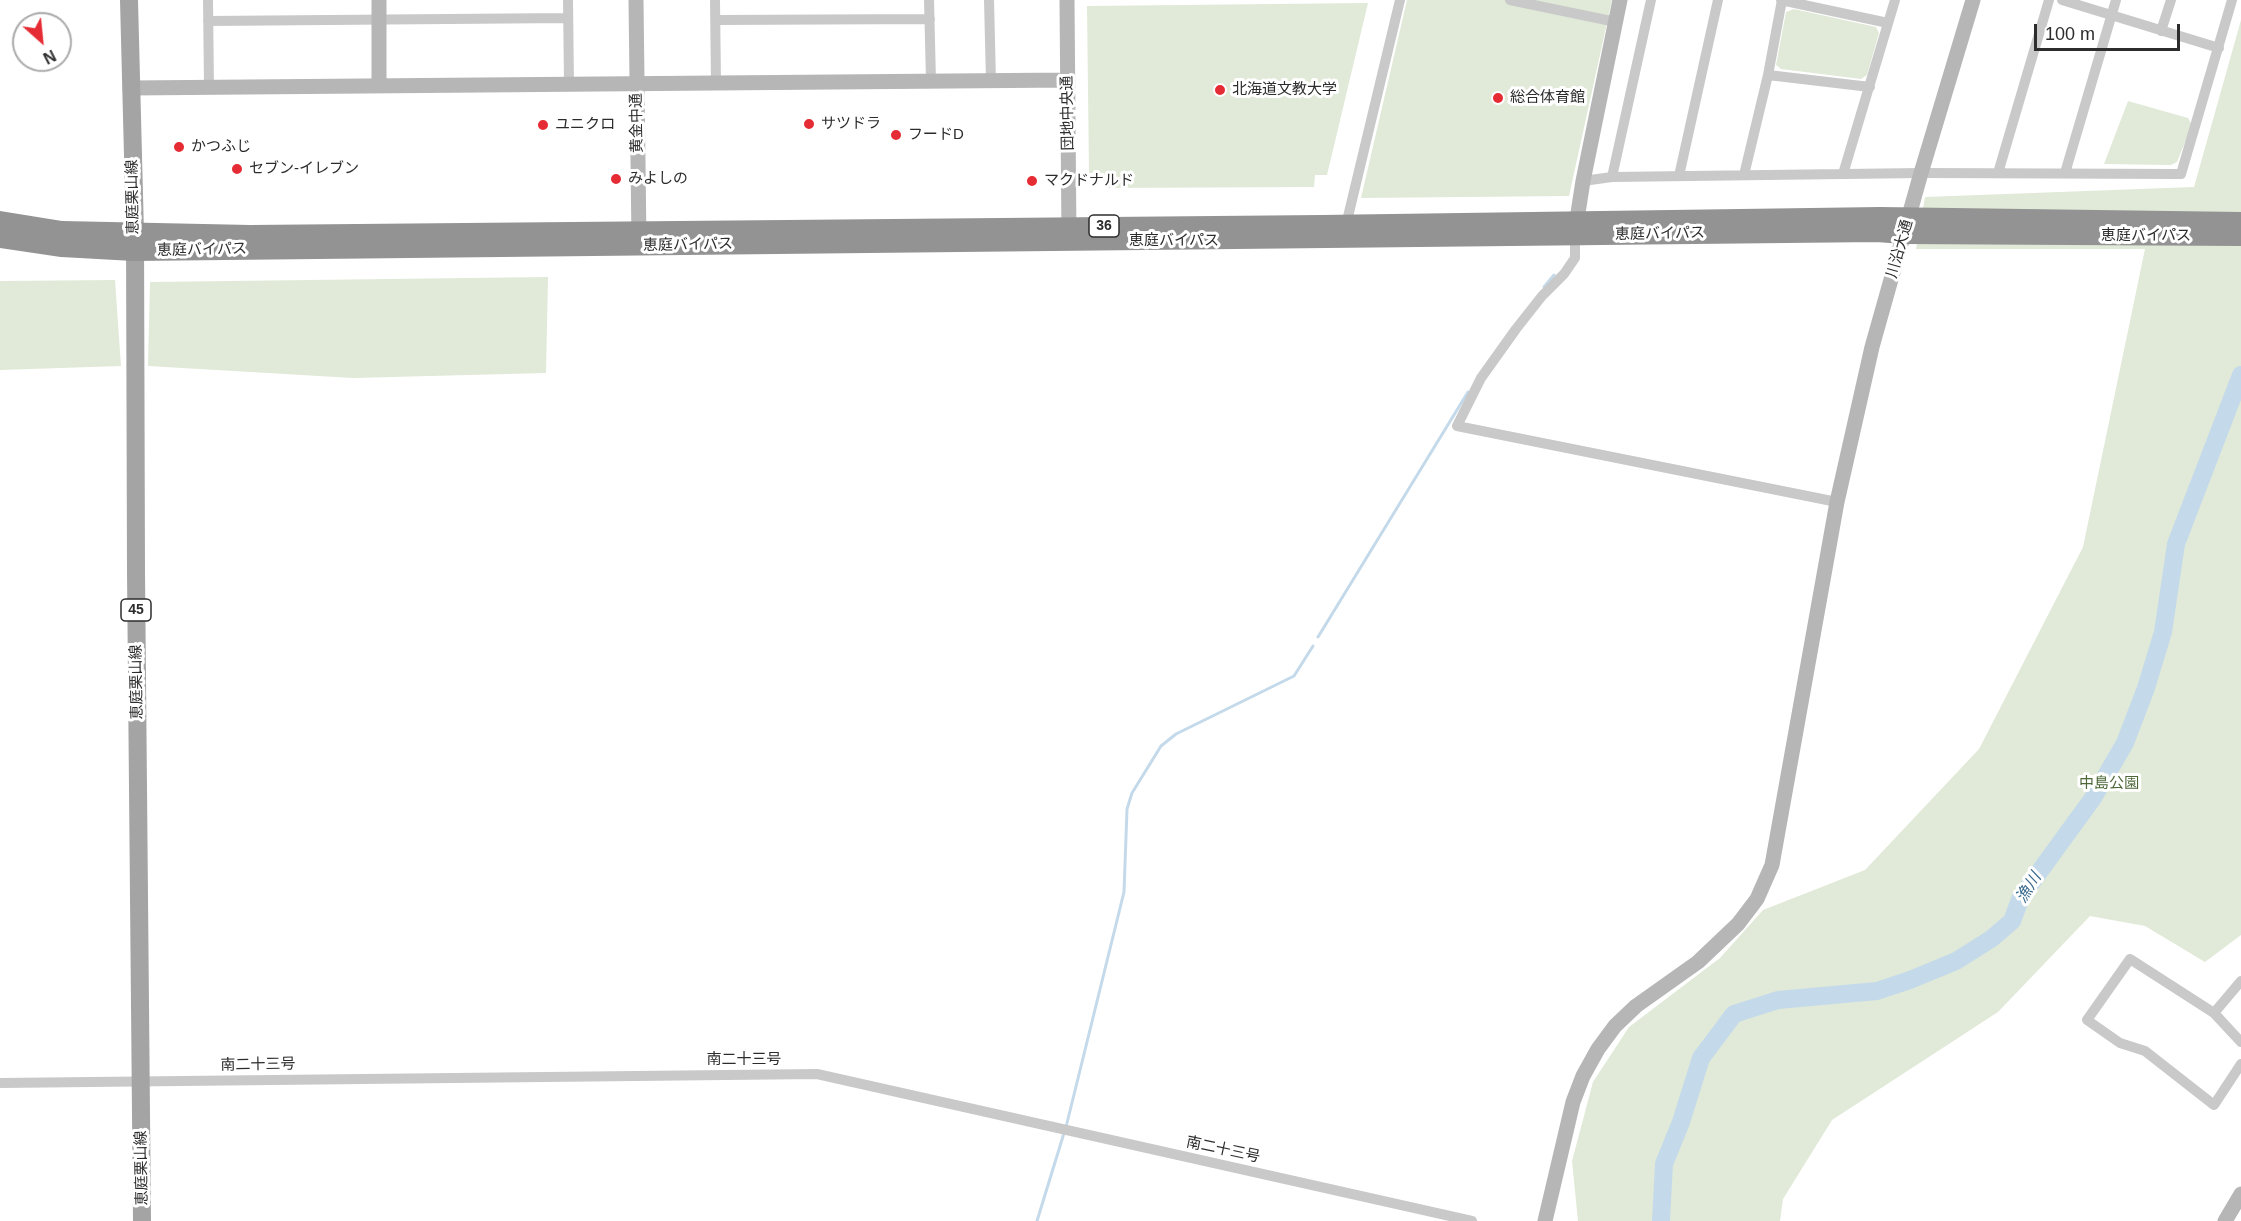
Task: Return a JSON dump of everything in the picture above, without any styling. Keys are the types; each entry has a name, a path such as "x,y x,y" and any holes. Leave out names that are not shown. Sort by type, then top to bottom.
{"highway":[{"name":"恵庭バイパス","path":"0,221 134,242"},
{"name":"恵庭バイパス","path":"2208,229 2241,222"},
{"name":"恵庭バイパス","path":"1069,234 1346,225 1876,232 1907,225 2208,229 2241,236"},
{"name":"恵庭バイパス","path":"0,238 62,247 134,242 1575,228"}],"main road":[{"name":"恵庭栗山線","path":"129,0 134,242 142,1221"}],"street":[{"path":"208,0 208,87"},
{"path":"379,0 379,86"},
{"path":"568,0 569,84"},
{"name":"黄金中通","path":"636,0 639,238"},
{"path":"715,0 716,83"},
{"path":"929,0 930,81"},
{"path":"989,0 991,81"},
{"name":"団地中央通","path":"1067,0 1069,234"},
{"path":"1346,225 1400,0"},
{"path":"1510,0 1616,22"},
{"path":"1620,0 1583,181 1575,228 1575,258 1516,329 1481,378 1457,426 1837,502"},
{"path":"1612,177 1651,0"},
{"path":"1679,176 1718,0"},
{"path":"1744,175 1768,75 1781,0 1888,23"},
{"path":"1843,174 1895,0"},
{"name":"川沿大通","path":"1545,1221 1573,1102 1583,1076 1598,1049 1615,1026 1636,1006 1698,962 1738,924 1757,899 1768,876 1776,850 1837,502 1872,347 1973,0"},
{"path":"1998,173 2049,0"},
{"path":"2062,0 2219,48"},
{"path":"2065,173 2116,0"},
{"path":"2161,32 2171,0"},
{"path":"1583,181 1612,177 1744,175 2181,174 2232,0"},
{"path":"208,21 568,18"},
{"path":"716,20 930,19"},
{"path":"1768,75 1870,87"},
{"path":"130,88 1068,80"},
{"path":"2241,1042 2214,1013 2130,959 2087,1020 2120,1043 2145,1050 2214,1105 2241,1064"},
{"path":"2214,1013 2241,981"},
{"name":"南二十三号","path":"0,1083 817,1074 1472,1221"},
{"path":"2225,1221 2241,1194"}],"green space":[{"path":"1407,0 1612,0 1569,196 1361,198"},
{"name":"北海道文教大学","path":"1368,3 1327,175 1315,175 1314,187 1105,188 1104,173 1089,173 1087,6"},
{"path":"1794,9 1876,27 1879,33 1867,75 1861,79 1781,69 1776,65 1786,12"},
{"name":"中島公園","path":"2241,20 2241,935 2205,962 2145,926 2090,916 1998,1012 1832,1120 1783,1199 1780,1221 1578,1221 1572,1161 1593,1082 1629,1027 1720,958 1763,910 1865,870 1979,749 2083,547 2145,249 1916,249 1925,197 2194,187"},
{"path":"2128,101 2188,118 2192,125 2177,162 2171,165 2104,164"},
{"path":"548,277 546,373 353,378 148,366 150,282"},
{"path":"115,280 121,366 0,370 0,281"}],"waterway":[{"path":"1544,287 1554,275"},
{"name":"漁川","path":"1661,1221 1664,1164 1681,1122 1701,1058 1734,1014 1778,1000 1877,991 1910,980 1956,961 1991,939 2012,921 2021,897 2093,798 2125,743 2146,688 2163,632 2176,544 2241,375"},
{"path":"1318,637 1468,392"},
{"path":"1066,1127 1124,892 1127,809 1132,793 1161,746 1176,734 1294,676 1313,646"},
{"path":"1037,1221 1064,1133"}],"place":[{"name":"北海道文教大学","path":"1220,90"},
{"name":"総合体育館","path":"1498,98"},
{"name":"サツドラ","path":"809,124"},
{"name":"ユニクロ","path":"543,125"},
{"name":"フードD","path":"896,135"},
{"name":"かつふじ","path":"179,147"},
{"name":"セブン-イレブン","path":"237,169"},
{"name":"みよしの","path":"616,179"},
{"name":"マクドナルド","path":"1032,181"}]}
